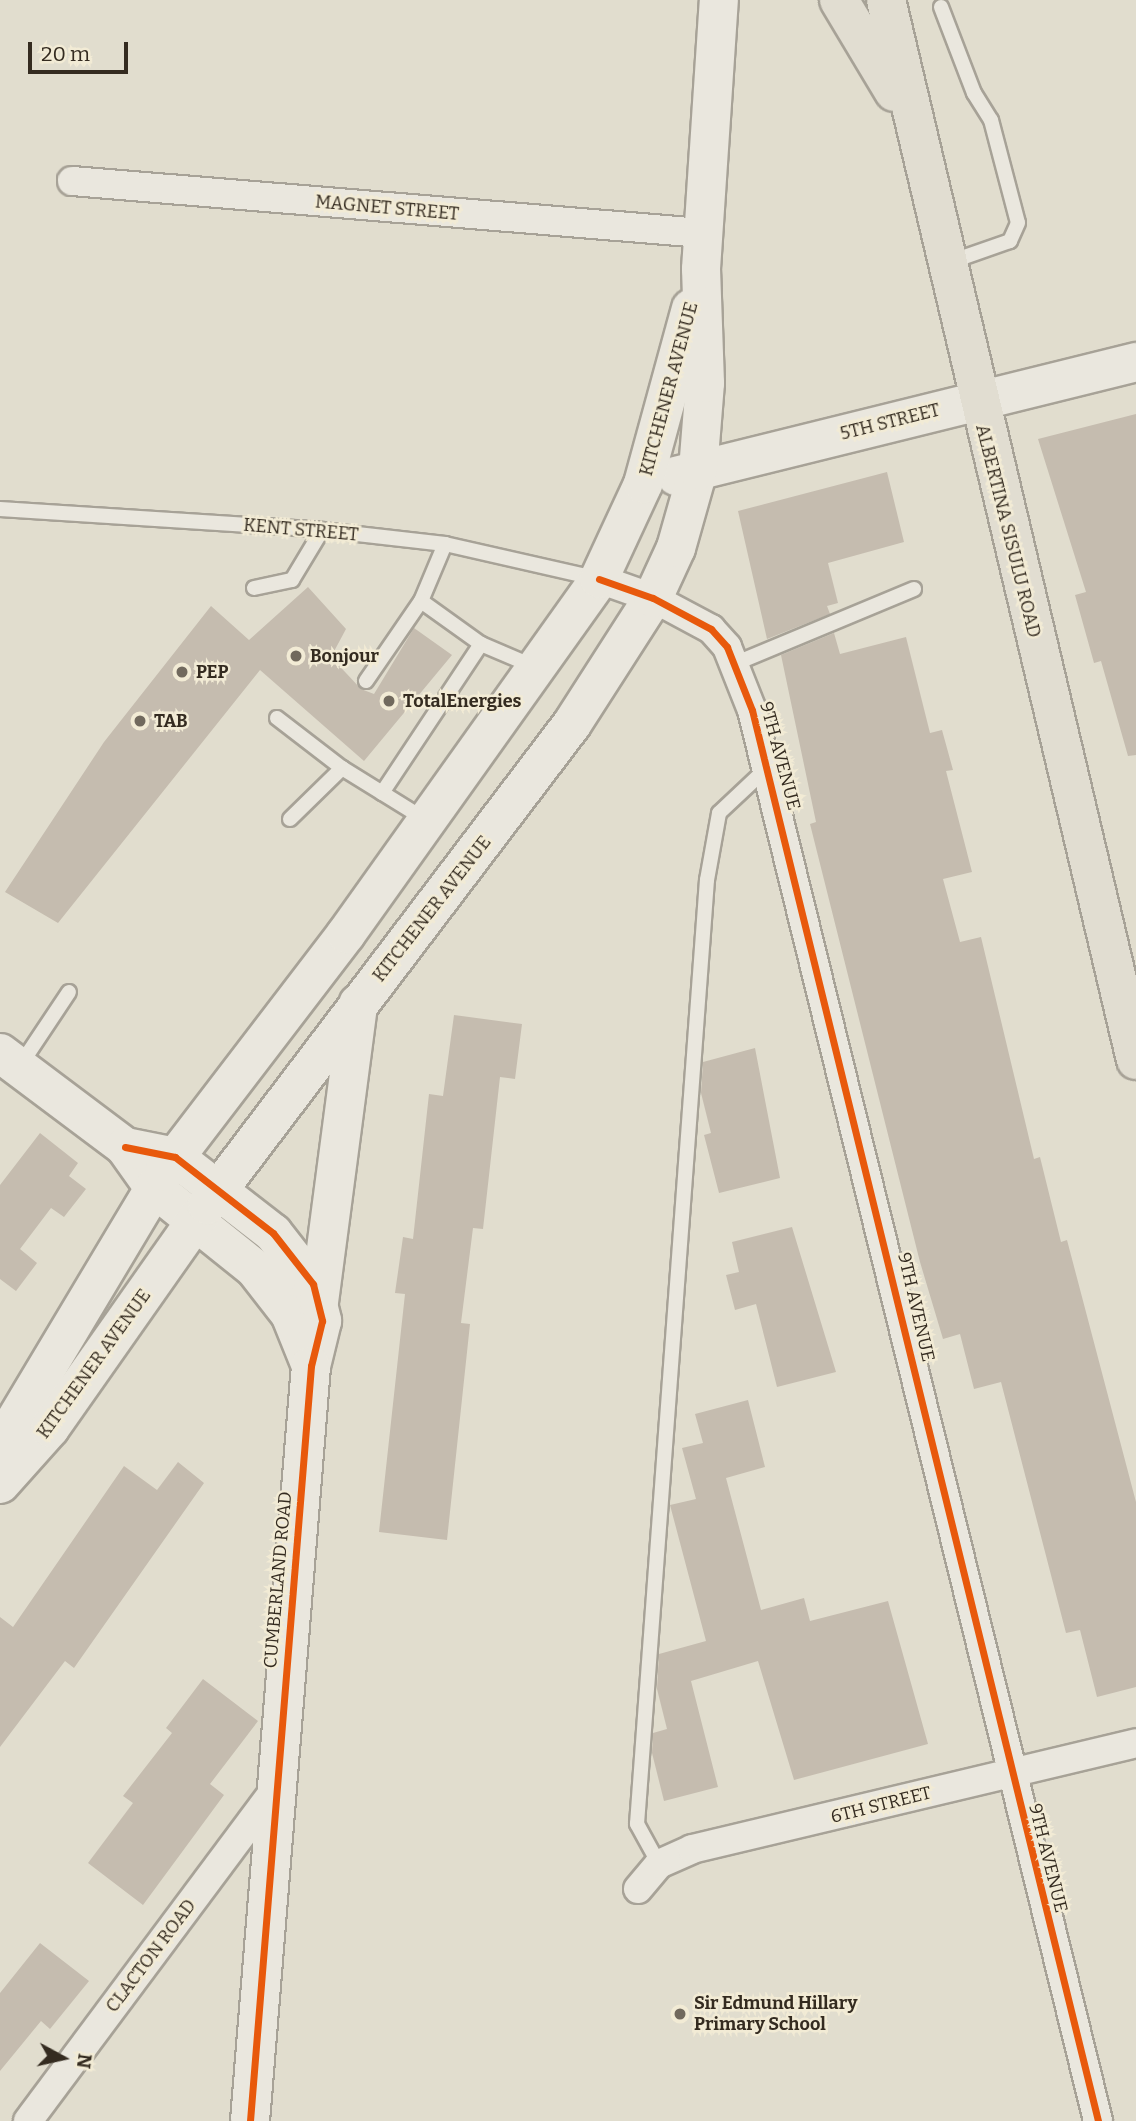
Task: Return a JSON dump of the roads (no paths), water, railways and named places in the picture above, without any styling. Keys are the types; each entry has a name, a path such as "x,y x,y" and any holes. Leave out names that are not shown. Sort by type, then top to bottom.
{"main road":[{"name":"KITCHENER AVENUE","path":"0,1484 50,1428 220,1187 572,724 653,598 676,548 698,470 705,383 702,251 719,0"},
{"path":"839,0 913,128"},
{"name":"ALBERTINA SISULU ROAD","path":"886,0 976,401 1136,1060"},
{"name":"KITCHENER AVENUE","path":"0,1446 153,1188 428,820 599,579 643,484 702,251"},
{"name":"5TH STREET","path":"643,484 1136,362"},
{"path":"319,1302 359,1002"},
{"path":"10,1060 125,1147 153,1188 196,1220 276,1293 311,1366"},
{"name":"CUMBERLAND ROAD","path":"125,1147 175,1157 220,1187 289,1249 319,1302 321,1339 311,1366 273,1792 250,2121"}],"street":[{"name":"MAGNET STREET","path":"72,181 702,251"},
{"name":"9TH AVENUE","path":"599,579 653,598 710,629 734,663 767,768 1010,1772 1098,2121"},
{"name":"6TH STREET","path":"638,1889 659,1864 692,1849 1136,1743"},
{"name":"CLACTON ROAD","path":"28,2121 273,1792"}],"lane":[{"path":"942,6 974,93 992,120 1018,223 1010,241 945,264"},
{"name":"KENT STREET","path":"0,509 322,530 445,544 599,579"},
{"path":"254,589 292,580 322,530"},
{"path":"366,681 421,601 445,544"},
{"path":"734,663 915,589"},
{"path":"421,601 481,644 536,668"},
{"path":"382,793 481,644"},
{"path":"277,718 342,768 428,820"},
{"path":"290,819 342,768"},
{"path":"659,1864 639,1834 637,1816 707,880 719,813 767,768"},
{"path":"10,1060 69,992"}],"place":[{"name":"Bonjour","path":"296,656"},
{"name":"PEP","path":"182,672"},
{"name":"TotalEnergies","path":"389,701"},
{"name":"TAB","path":"140,721"},
{"name":"Sir Edmund Hillary Primary School","path":"680,2014"}]}
